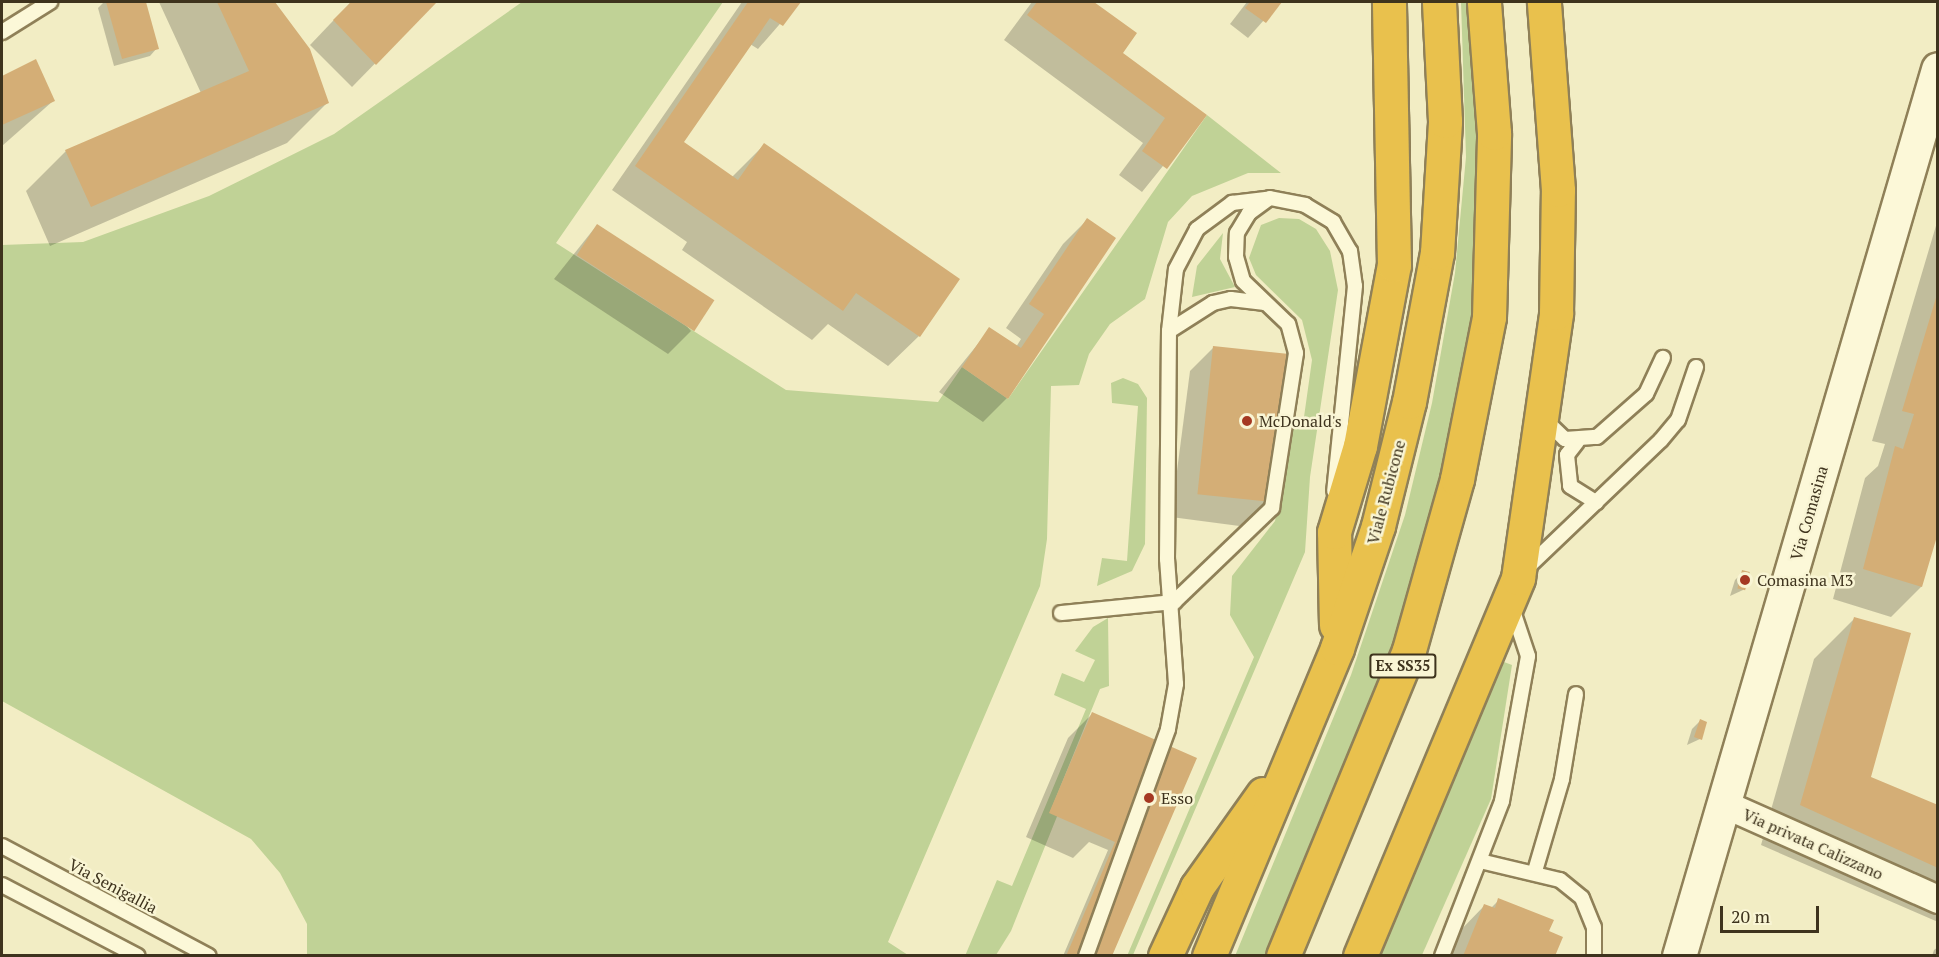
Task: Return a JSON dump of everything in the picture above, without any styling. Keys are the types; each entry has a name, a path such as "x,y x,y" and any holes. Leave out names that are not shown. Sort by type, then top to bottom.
{"highway":[{"path":"1337,648 1334,532 1360,446 1394,266 1389,2"},
{"name":"Viale Rubicone","path":"1209,956 1337,648 1378,526 1437,253 1445,121 1439,2"},
{"name":"Ex SS35","path":"1364,762 1409,650 1434,568 1489,317 1494,133 1484,2"},
{"path":"1360,956 1514,590 1544,419 1556,313 1558,190 1544,2"},
{"path":"1165,956 1197,887 1299,744"},
{"path":"1283,956 1364,762"},
{"path":"1301,956 1364,762"}],"main road":[{"name":"Via Comasina","path":"1679,956 1722,803 1928,136 1938,69"}],"street":[{"name":"Via privata Calizzano","path":"1722,803 1938,899"}],"lane":[{"path":"2,32 50,2"},
{"path":"1061,613 1174,602 1272,508 1296,353 1288,324 1263,303 1243,281 1237,233 1249,213 1270,198"},
{"path":"1086,956 1168,729 1176,684 1174,602 1167,559 1169,331 1176,269 1197,229 1232,203 1270,198 1305,205 1333,222 1350,251 1355,286 1335,448 1334,532"},
{"path":"1169,331 1214,303 1231,299 1263,303"},
{"path":"1596,502 1570,486 1567,455 1576,442 1616,425 1646,394 1663,358"},
{"path":"1442,956 1502,801 1528,656 1514,590 1596,502 1634,471 1677,420 1696,368"},
{"path":"1544,419 1576,442"},
{"path":"1535,871 1562,779 1576,694"},
{"name":"Via Senigallia","path":"2,846 209,956"},
{"path":"1480,861 1535,871 1560,880 1582,898 1594,927 1594,956"},
{"path":"2,885 138,956"}],"green space":[{"path":"522,2 723,2 556,243 786,390 938,402 962,367 1008,399 1207,115 1281,173 1248,173 1192,196 1168,222 1145,299 1110,324 1089,354 1079,385 1051,386 1047,539 1040,586 888,942 908,955 307,955 307,924 280,873 251,839 2,701 2,245 83,242 209,196 334,134"},
{"path":"1461,2 1469,2 1480,135 1475,305 1440,488 1388,667 1356,751 1267,955 1235,956 1351,675 1405,515 1432,403 1455,273 1466,157"},
{"path":"1279,218 1299,219 1316,229 1330,251 1338,290 1310,477 1305,552 1133,955 1127,956 1254,657 1230,615 1232,576 1275,521 1294,425 1304,417 1312,360 1302,320 1256,275 1249,258 1261,225"},
{"path":"1223,233 1220,259 1235,287 1192,297 1197,266"},
{"path":"1123,378 1138,384 1147,398 1145,544 1132,571 1097,586 1102,558 1127,561 1138,406 1112,403 1111,383"},
{"path":"1108,618 1109,686 1100,689 1050,812 1058,814 1011,931 996,955 965,956 997,880 1012,886 1086,709 1054,695 1062,673 1084,682 1095,660 1075,651 1093,627"},
{"path":"1504,662 1512,665 1491,799 1422,955 1377,956"}],"building":[{"path":"106,2 146,2 159,49 122,59"},
{"path":"217,2 275,2 310,49 329,103 91,207 65,150 249,71"},
{"path":"351,2 437,2 376,65 333,20"},
{"path":"748,2 801,2 783,26 770,18 684,142 738,180 764,143 960,279 920,337 856,293 843,311 635,166"},
{"path":"1037,2 1094,2 1137,33 1123,53 1207,115 1167,169 1142,151 1165,118 1027,15"},
{"path":"1250,2 1282,2 1266,23 1245,8"},
{"path":"36,59 55,101 2,125 2,76"},
{"path":"1087,218 1116,238 1008,399 962,367 989,327 1021,348 1044,314 1029,304"},
{"path":"597,224 714,300 694,331 577,255"},
{"path":"1938,291 1938,533 1922,587 1863,569 1895,446 1903,449 1914,414 1902,411"},
{"path":"1213,346 1294,354 1278,503 1197,494"},
{"path":"1742,570 1750,572 1745,590 1737,588"},
{"path":"1854,617 1911,633 1871,777 1938,805 1938,868 1800,805"},
{"path":"1092,712 1197,758 1112,956 1066,956 1115,842 1049,813"},
{"path":"1700,719 1707,722 1702,740 1694,737"},
{"path":"1498,898 1554,920 1549,931 1563,937 1555,956 1463,956 1484,904 1495,908"}],"place":[{"name":"McDonald's","path":"1247,421"},
{"name":"Comasina M3","path":"1745,580"},
{"name":"Esso","path":"1149,798"}]}
